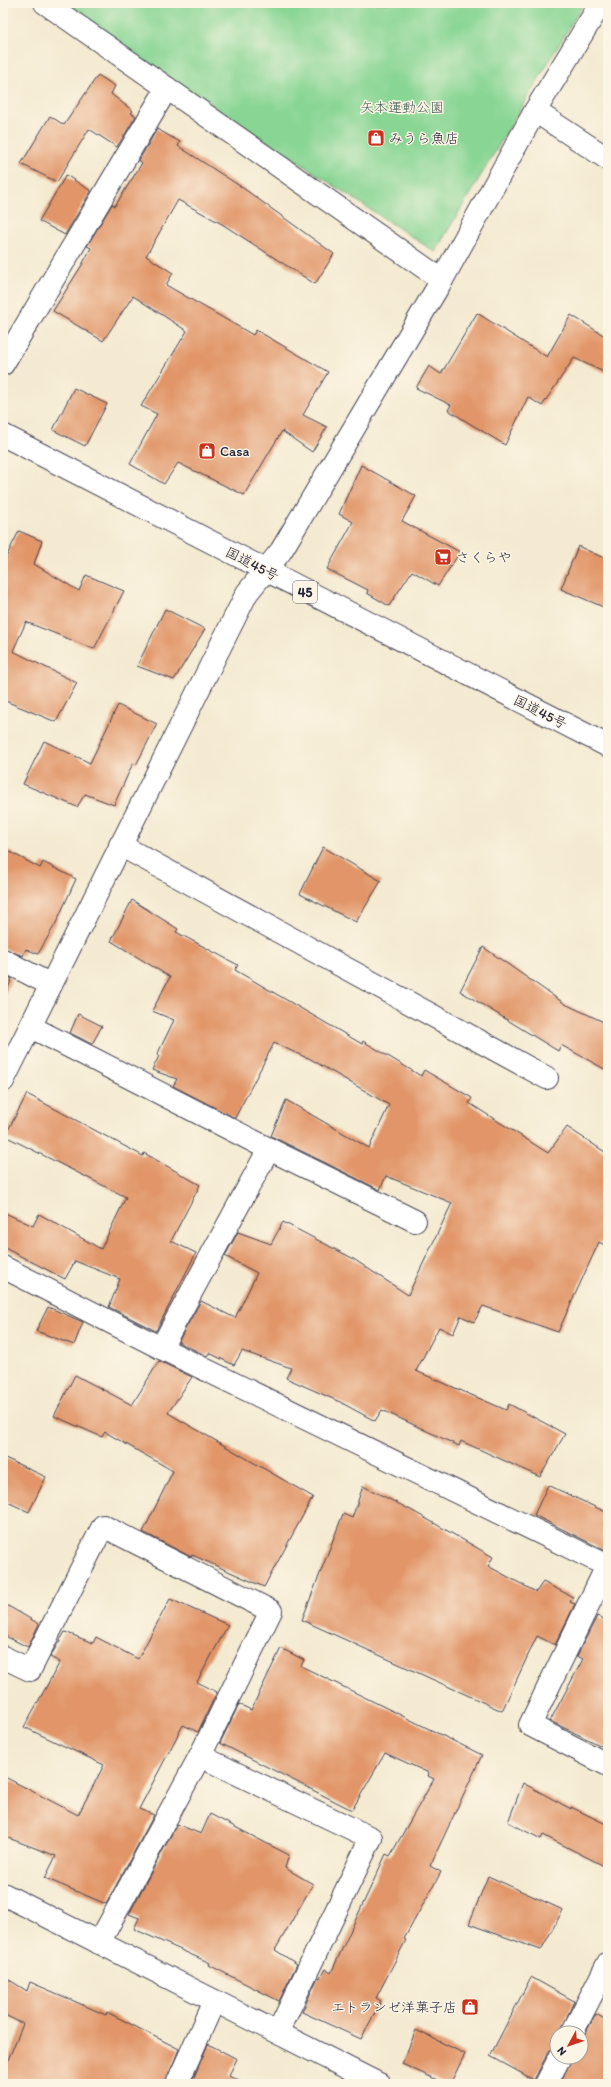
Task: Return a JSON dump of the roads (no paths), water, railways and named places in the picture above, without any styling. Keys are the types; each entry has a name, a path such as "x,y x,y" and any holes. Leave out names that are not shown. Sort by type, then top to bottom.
{"main road":[{"path":"45,3 442,280"},
{"path":"3,1081 247,593 281,551 442,280 535,110 601,3"},
{"path":"3,364 167,88"},
{"path":"535,110 608,159"},
{"name":"国道45号","path":"3,435 608,746"},
{"path":"120,845 547,1078"},
{"path":"3,960 51,985"},
{"path":"31,1027 269,1149 415,1221"},
{"path":"161,1348 269,1149"},
{"path":"3,1267 161,1348 608,1566 530,1725 608,1765"},
{"path":"3,1657 30,1670 103,1526 271,1611 200,1756 99,1943"},
{"path":"200,1756 371,1838 278,2032"},
{"path":"3,1894 278,2032 365,2081"},
{"path":"576,2025 608,1963"},
{"path":"177,2084 214,2001"},
{"path":"546,2084 556,2065"}],"place":[{"name":"みうら魚店","path":"376,138"},
{"name":"Casa","path":"207,451"},
{"name":"さくらや","path":"443,557"},
{"name":"エトランゼ洋菓子店","path":"470,2007"}],"park label":[{"name":"矢本運動公園","path":"402,107"}]}
